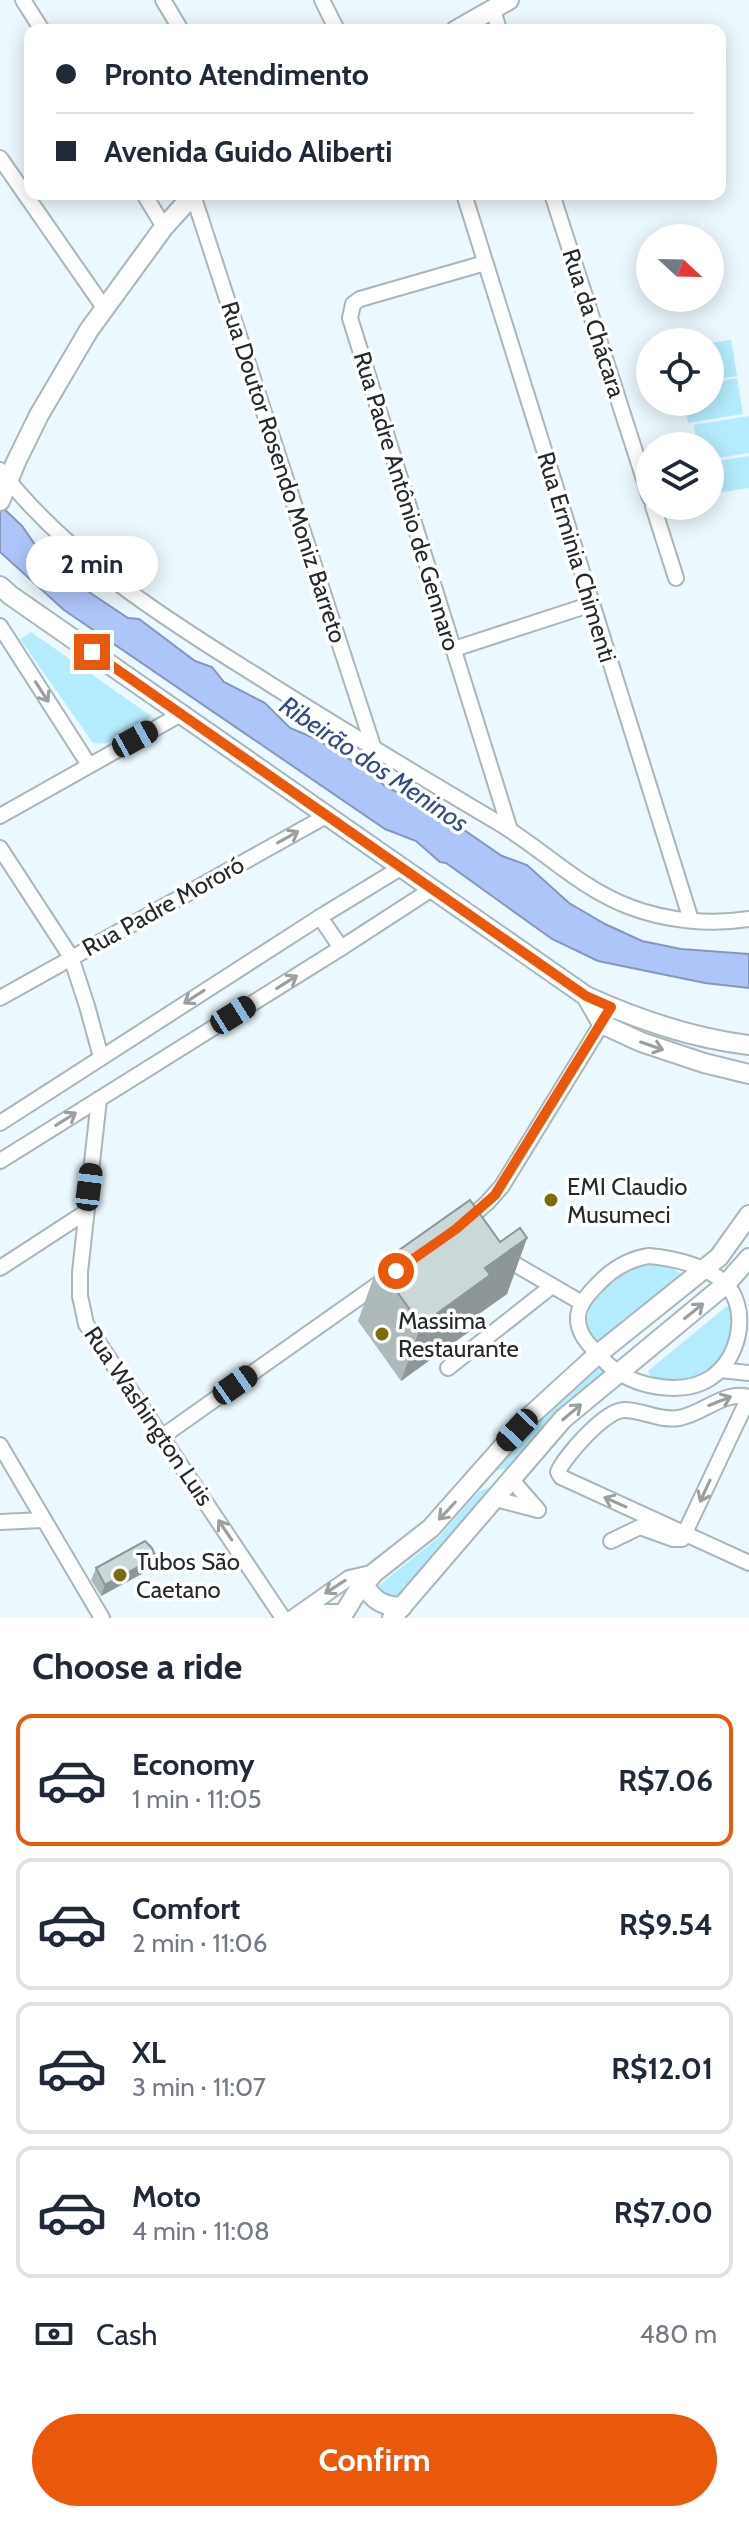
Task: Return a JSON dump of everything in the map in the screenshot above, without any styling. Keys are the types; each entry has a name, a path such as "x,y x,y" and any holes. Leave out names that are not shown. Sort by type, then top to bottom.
{"main road":[{"path":"466,24 501,4"},
{"path":"4,479 89,330 164,227 189,200"},
{"path":"0,586 586,996 606,1016 641,1042 749,1074"},
{"path":"0,606 47,621"},
{"path":"606,1016 749,1045"},
{"path":"348,1616 369,1578 431,1528 529,1417 598,1354 719,1257 749,1215"},
{"path":"369,1578 370,1595 397,1612 563,1419 726,1284 749,1258"},
{"path":"471,1484 511,1479"}],"street":[{"path":"23,0 38,24"},
{"path":"163,0 177,24"},
{"path":"322,0 334,24"},
{"path":"499,24 501,4"},
{"path":"0,158 24,193"},
{"path":"29,200 105,309"},
{"path":"148,200 164,227"},
{"name":"Rua Doutor Rosendo Moniz Barreto","path":"196,200 374,749"},
{"name":"Rua Erminia Chimenti","path":"466,200 691,920"},
{"name":"Rua da Chácara","path":"554,200 636,455"},
{"name":"Rua Padre Antônio de Gennaro","path":"485,263 360,299 353,304 350,318 510,830"},
{"path":"4,479 110,579 189,634 510,830 604,896 632,908 664,916 709,922 749,919"},
{"path":"657,520 676,578"},
{"path":"454,649 592,604"},
{"path":"0,626 89,765"},
{"path":"0,816 181,714"},
{"name":"Rua Padre Mororó","path":"0,998 328,815"},
{"path":"0,848 71,957 101,1057"},
{"path":"0,1123 402,867"},
{"path":"0,1161 432,889"},
{"path":"320,917 341,948"},
{"path":"461,1232 502,1186 606,1016"},
{"name":"Rua Washington Luis","path":"99,1099 80,1296 86,1324 283,1618"},
{"path":"0,1268 86,1212"},
{"path":"488,1248 582,1303"},
{"path":"659,1257 703,1270 726,1284 738,1303 746,1334 720,1370 703,1383 680,1389 661,1387 619,1372 598,1354 580,1332 578,1314 582,1303 600,1282 638,1258 659,1257"},
{"path":"163,1436 392,1274"},
{"path":"448,1368 552,1286"},
{"path":"720,1370 749,1373"},
{"path":"686,1533 749,1397 734,1395 680,1418 656,1418 627,1410 612,1413 581,1441 558,1469 561,1477 642,1521 686,1533 749,1563"},
{"path":"0,1445 102,1618"},
{"path":"496,1499 538,1510 511,1479"},
{"path":"0,1522 43,1520"},
{"path":"611,1541 642,1521"},
{"path":"296,1615 349,1578 369,1578"},
{"path":"296,1615 348,1616"}],"shaded area":[{"path":"731,340 737,376 724,378 724,341"},
{"path":"737,378 743,414 688,423 687,416 724,416 724,380"},
{"path":"749,416 749,453 724,457 724,432 695,432 694,425"},
{"path":"749,456 749,488 724,492 724,460"},
{"path":"0,505 22,526 43,556 68,578 128,618 139,619 195,661 212,667 224,682 265,703 290,728 314,738 361,766 385,786 454,823 502,856 527,865 569,903 605,924 642,941 681,949 749,954 749,988 705,983 598,961 552,939 446,863 440,862 416,841 385,829 64,610 0,552"},
{"path":"31,632 151,716 118,741 93,743 20,639"},
{"path":"653,1260 681,1274 677,1282 604,1341 596,1340 587,1330 586,1321 592,1298 633,1262"},
{"path":"727,1306 734,1309 730,1343 719,1361 698,1378 675,1383 651,1378 648,1371"},
{"path":"602,1367 607,1373 599,1375 554,1416 509,1467 495,1471 548,1411"},
{"path":"493,1486 395,1603 374,1589 438,1538 478,1492"}],"building":[{"path":"470,1200 500,1242 520,1228 527,1238 485,1268 490,1275 421,1325 378,1265"},
{"path":"145,1541 152,1548 153,1559 105,1585 96,1568"}],"place":[{"name":"EMI Claudio Musumeci","path":"551,1200"},
{"name":"Massima Restaurante","path":"382,1334"},
{"name":"Tubos São Caetano","path":"120,1575"}],"route":[{"path":"92,652 586,996 611,1007 495,1195 456,1229 396,1271"}],"water label":[{"name":"Ribeirão dos Meninos","path":"374,764"}]}
